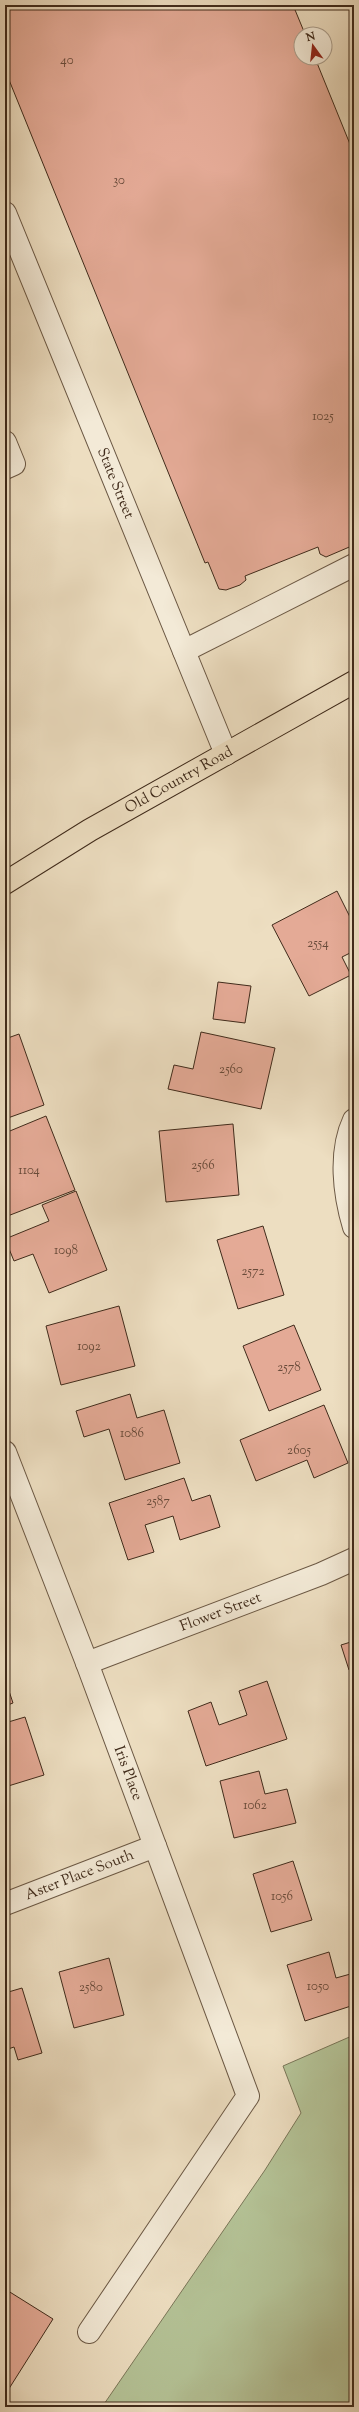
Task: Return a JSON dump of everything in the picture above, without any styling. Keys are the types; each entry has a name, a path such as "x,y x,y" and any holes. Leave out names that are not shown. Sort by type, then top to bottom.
{"main road":[{"name":"Old Country Road","path":"5,883 90,830 354,682"}],"street":[{"name":"State Street","path":"5,213 11,243 184,651 226,754"},
{"path":"5,442 14,464 5,468"},
{"path":"184,651 354,565"},
{"path":"354,1120 344,1167 346,1200 354,1227"},
{"name":"Iris Place","path":"5,1452 87,1663 248,2096 89,2332"},
{"name":"Flower Street","path":"87,1663 321,1574 354,1559"},
{"name":"Aster Place South","path":"5,1904 155,1846"}],"green space":[{"path":"354,2035 354,2407 102,2407 265,2170 301,2113 283,2066"}],"building":[{"path":"293,5 302,26 293,26 293,66 318,66 354,154 354,545 326,557 320,554 318,547 245,576 246,580 240,585 226,590 219,589 208,562 205,563 5,70 5,6"},
{"path":"337,891 354,925 354,951 342,957 351,975 309,996 272,925"},
{"path":"218,982 251,986 245,1023 213,1019"},
{"path":"201,1032 275,1048 261,1109 168,1089 174,1065 193,1069"},
{"path":"19,1034 44,1105 5,1119 5,1039"},
{"path":"46,1116 75,1190 5,1217 5,1194 8,1192 5,1184 5,1133"},
{"path":"233,1124 239,1195 166,1202 159,1131"},
{"path":"76,1191 107,1270 49,1293 33,1254 14,1261 5,1239 49,1221 42,1205"},
{"path":"263,1226 284,1295 238,1309 217,1240"},
{"path":"119,1306 135,1366 61,1385 46,1326"},
{"path":"294,1325 321,1390 269,1411 243,1346"},
{"path":"130,1394 137,1418 164,1410 180,1463 125,1480 109,1429 84,1437 76,1411"},
{"path":"324,1405 348,1463 314,1478 307,1460 256,1481 240,1440"},
{"path":"184,1478 192,1501 210,1495 220,1527 180,1540 173,1516 145,1525 154,1552 128,1560 109,1503"},
{"path":"354,1641 354,1669 349,1670 341,1645"},
{"path":"5,1679 13,1703 5,1706"},
{"path":"267,1681 287,1739 206,1766 188,1711 211,1702 219,1725 247,1715 239,1691"},
{"path":"25,1717 44,1775 5,1787 5,1723"},
{"path":"259,1771 265,1794 287,1789 296,1823 234,1838 220,1781"},
{"path":"293,1861 312,1920 271,1932 253,1874"},
{"path":"329,1952 336,1978 354,1973 354,2005 305,2021 287,1965"},
{"path":"109,1958 124,2015 74,2028 59,1972"},
{"path":"22,1988 42,2053 18,2060 14,2047 5,2050 5,1993"},
{"path":"5,2289 53,2319 5,2395"}]}
